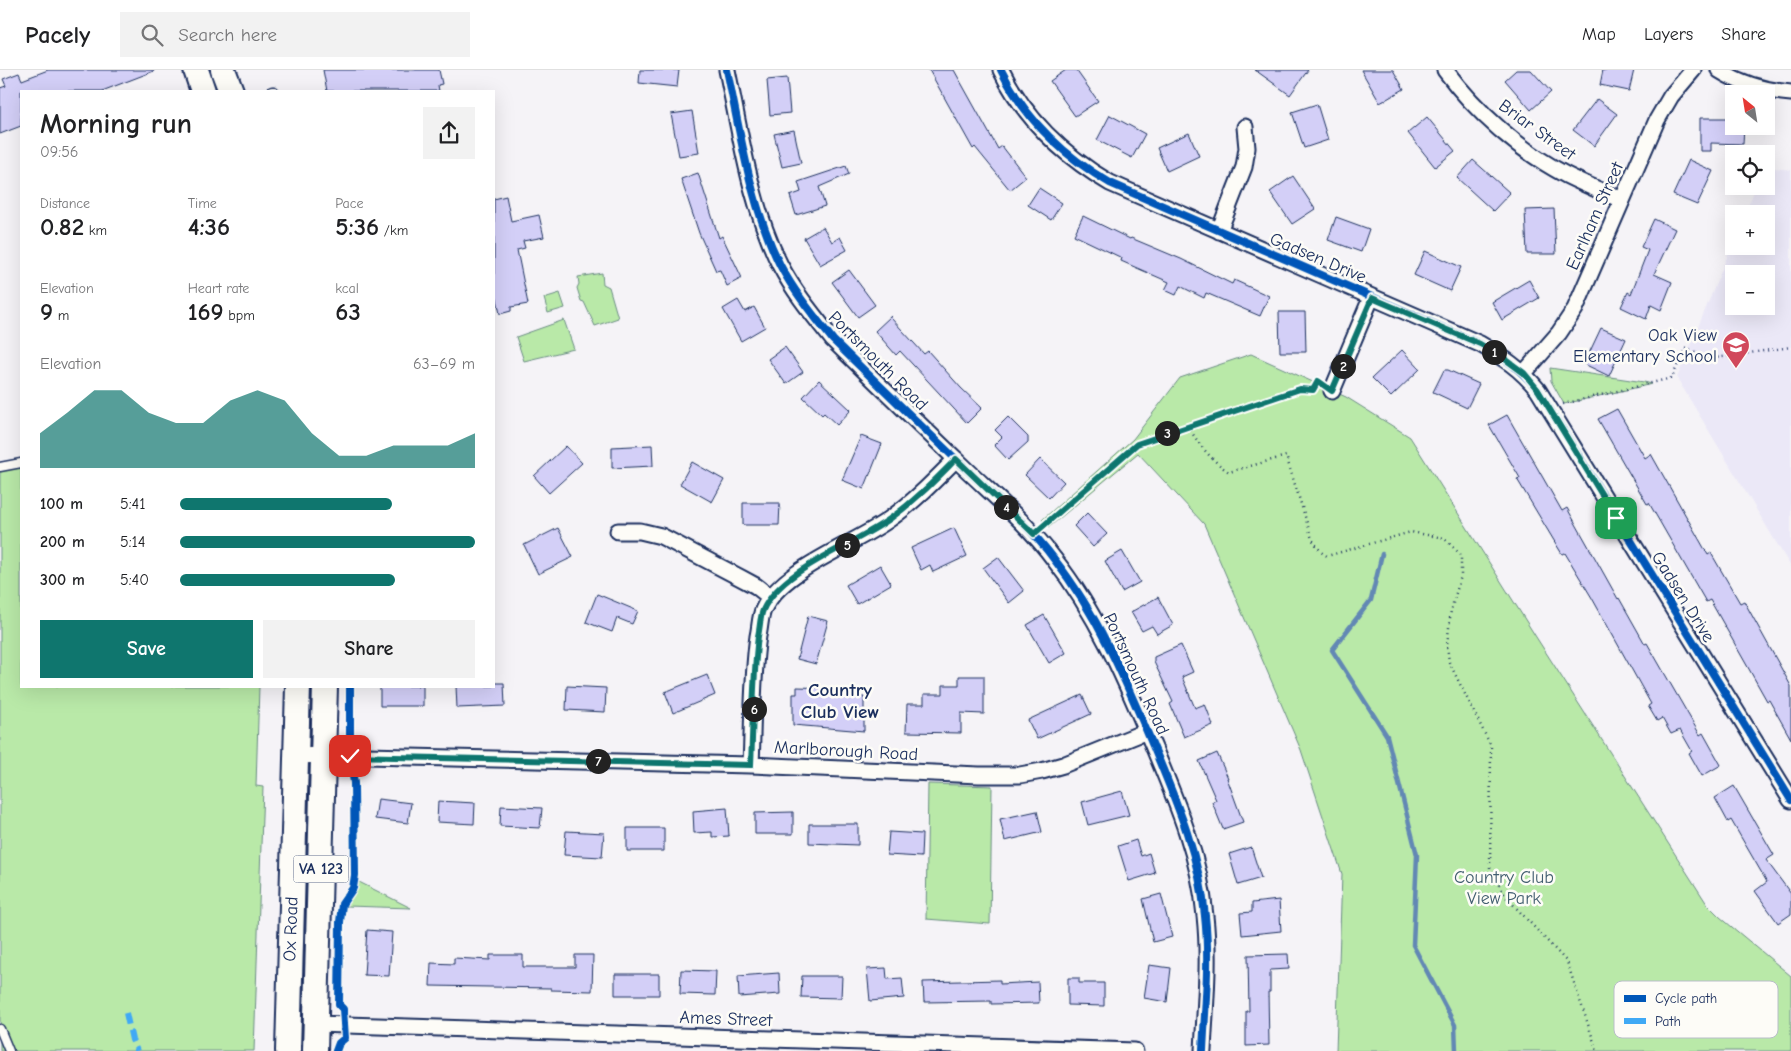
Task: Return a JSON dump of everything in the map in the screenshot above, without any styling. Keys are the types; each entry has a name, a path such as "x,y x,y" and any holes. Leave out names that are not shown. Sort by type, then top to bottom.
{"main road":[{"path":"196,70 203,90"},
{"path":"223,70 231,90"},
{"name":"Ox Road","path":"288,1051 298,688"},
{"name":"Ox Road","path":"315,1051 325,688"}],"street":[{"name":"Portsmouth Road","path":"727,70 752,191 764,229 780,266 805,305 833,340 1034,534 1075,588 1100,628 1120,669 1182,815 1201,882 1208,949 1203,1051"},
{"name":"Gadsen Drive","path":"1002,70 1018,99 1039,126 1061,149 1086,169 1110,184 1480,344 1501,356 1524,373 1538,390 1791,800"},
{"name":"Briar Street","path":"1446,70 1481,112 1542,161 1565,174 1622,200"},
{"name":"Earlham Street","path":"1524,373 1559,333 1575,309 1657,120 1671,96 1693,70"},
{"path":"1719,70 1748,84 1775,92 1791,93"},
{"path":"1219,231 1244,167 1247,148 1245,127"},
{"path":"1332,391 1372,298"},
{"path":"751,765 757,649 762,612 770,597 807,567 891,519 914,500 956,459"},
{"path":"618,531 640,531 661,536 756,586 770,597"},
{"name":"Marlborough Road","path":"297,756 324,755 751,765 979,775 1020,774 1042,771 1063,765 1147,731"},
{"name":"Ames Street","path":"316,1024 1026,1049 1135,1051"}],"lane":[{"path":"0,467 20,463"},
{"path":"0,1029 9,1051"}],"path":[{"path":"1547,405 1562,404 1672,378 1685,348 1708,359 1791,347"},
{"path":"1034,534 1137,444 1300,389 1313,390 1318,381 1332,391"},
{"path":"1188,426 1198,444 1219,466 1228,472 1286,456 1312,539 1321,552 1327,556 1411,532 1444,538 1462,555 1461,576 1450,610 1447,645 1449,662 1491,746 1490,870 1506,897 1567,962 1597,1051"}],"shaded area":[{"name":"Oak View Elementary School","path":"1775,168 1791,170 1791,567 1677,378 1728,255 1775,255 1775,205 1749,205 1752,195 1775,195"}],"green space":[{"path":"602,273 603,284 609,287 618,318 595,326 584,302 581,301 577,288 579,284 578,277"},
{"path":"560,293 565,308 548,313 544,298"},
{"path":"564,320 574,349 524,361 516,337"},
{"name":"Country Club View Park","path":"1251,354 1346,397 1410,437 1707,904 1791,976 1791,1051 1336,1051 1342,874 1301,750 1204,524 1138,453 1049,527 1042,520 1133,439 1180,378"},
{"path":"1550,368 1652,384 1564,404 1551,381"},
{"path":"20,462 20,688 259,688 256,786 263,787 254,1051 0,1051 0,466"},
{"path":"928,784 992,786 990,924 926,919"},
{"path":"357,881 411,908 347,906"}],"building":[{"path":"48,70 154,70 105,90 20,90 20,126 0,134 0,88 6,86 3,79 19,73 22,80"},
{"path":"323,70 439,70 442,84 438,85 439,90 327,90"},
{"path":"640,70 679,70 677,87 639,83"},
{"path":"929,70 954,70 998,149 1002,146 1026,177 1010,190 975,147 973,149"},
{"path":"1066,70 1076,70 1098,101 1075,116 1050,81"},
{"path":"1255,70 1308,70 1290,95"},
{"path":"1361,70 1393,70 1404,89 1380,103"},
{"path":"1516,70 1531,70 1551,92 1531,110 1505,80"},
{"path":"1603,70 1634,70 1629,91 1600,85"},
{"path":"787,78 790,113 770,115 767,80"},
{"path":"1597,99 1617,114 1594,146 1573,130"},
{"path":"1317,104 1328,140 1304,148 1292,112"},
{"path":"692,111 699,153 679,156 671,114"},
{"path":"1110,115 1145,134 1132,158 1097,140"},
{"path":"1427,117 1455,151 1435,167 1408,133"},
{"path":"1700,118 1725,118 1725,135 1744,135 1743,144 1711,143 1711,151 1700,151"},
{"path":"794,130 801,163 782,167 774,134"},
{"path":"1189,133 1199,156 1167,171 1157,148"},
{"path":"1473,160 1510,193 1493,211 1457,178"},
{"path":"1689,160 1713,171 1697,205 1673,195"},
{"path":"846,166 849,174 819,187 825,206 796,215 790,196 801,192 798,182"},
{"path":"698,173 719,238 722,236 742,278 727,286 720,270 716,271 699,233 681,179"},
{"path":"1293,176 1315,209 1292,224 1270,192"},
{"path":"1039,188 1062,203 1051,220 1028,205"},
{"path":"506,196 511,221 539,215 544,237 523,241 525,248 517,250 528,304 511,307 511,311 500,314 495,289 495,199"},
{"path":"1554,209 1556,254 1527,254 1525,210"},
{"path":"1083,216 1130,239 1181,259 1232,284 1234,280 1269,296 1260,316 1206,293 1204,298 1180,286 1176,295 1165,290 1169,282 1121,261 1122,258 1074,235"},
{"path":"1336,217 1369,229 1361,252 1328,240"},
{"path":"1654,219 1675,229 1654,274 1672,282 1661,310 1651,305 1646,319 1621,307 1628,292 1631,294 1648,250 1641,247"},
{"path":"823,227 832,242 840,237 847,250 820,265 804,238"},
{"path":"1425,251 1461,267 1450,291 1414,275"},
{"path":"849,270 875,305 858,317 832,282"},
{"path":"1529,280 1539,298 1502,320 1492,302"},
{"path":"738,300 745,312 754,307 765,327 741,341 723,309"},
{"path":"1279,312 1305,312 1306,352 1280,352"},
{"path":"891,316 924,354 928,351 982,408 967,423 900,351 896,355 875,331"},
{"path":"1601,328 1626,339 1609,376 1584,364"},
{"path":"785,347 803,372 786,384 768,359"},
{"path":"1402,350 1420,369 1391,397 1372,378"},
{"path":"1444,370 1479,384 1467,408 1433,392"},
{"path":"819,380 851,410 837,425 824,413 822,415 803,397"},
{"path":"1617,409 1645,458 1651,454 1708,555 1711,553 1740,603 1744,601 1791,686 1791,739 1769,700 1767,701 1710,600 1706,602 1598,419"},
{"path":"1507,415 1562,511 1567,508 1618,599 1645,644 1647,643 1700,735 1703,733 1721,765 1702,776 1689,753 1692,751 1680,730 1671,734 1662,718 1657,721 1648,706 1651,704 1592,598 1565,553 1562,554 1517,479 1520,478 1489,425"},
{"path":"1008,417 1028,437 1028,442 1008,460 994,445 1002,437 995,430"},
{"path":"861,436 882,444 864,489 842,480"},
{"path":"652,445 653,466 612,468 612,447"},
{"path":"566,446 582,463 549,493 534,476"},
{"path":"1040,459 1064,482 1049,498 1025,475"},
{"path":"692,462 724,480 712,502 680,484"},
{"path":"743,503 780,503 779,525 743,525"},
{"path":"1087,513 1107,534 1093,547 1074,526"},
{"path":"558,528 573,557 538,574 524,545"},
{"path":"954,528 967,556 933,572 930,565 921,570 911,548"},
{"path":"1122,551 1140,582 1122,592 1105,561"},
{"path":"998,557 1024,591 1009,603 983,568"},
{"path":"880,565 891,584 857,604 846,585"},
{"path":"597,594 638,611 632,624 617,618 612,632 586,622"},
{"path":"1158,597 1173,625 1157,634 1152,626 1142,631 1131,612"},
{"path":"1044,615 1066,653 1049,663 1027,625"},
{"path":"808,616 828,621 816,664 797,659"},
{"path":"1181,645 1193,672 1182,677 1195,708 1205,704 1213,725 1184,737 1170,704 1173,702 1154,662 1154,657"},
{"path":"707,675 715,695 673,713 665,692"},
{"path":"959,676 984,676 984,714 961,713 961,733 906,732 907,704 924,704 924,694 943,694 943,685 959,685"},
{"path":"495,683 504,683 505,706 457,708 456,688 495,688"},
{"path":"567,686 606,688 605,712 566,710"},
{"path":"797,687 830,688 830,695 864,697 864,731 793,725 793,694 797,694"},
{"path":"380,688 423,688 423,706 380,706"},
{"path":"1082,695 1091,714 1037,739 1028,720"},
{"path":"1217,753 1243,822 1223,829 1212,802 1216,800 1199,761"},
{"path":"1734,786 1774,855 1766,860 1791,894 1791,914 1778,923 1755,891 1767,882 1731,820 1728,822 1715,798"},
{"path":"1122,791 1129,815 1088,825 1082,802"},
{"path":"378,799 411,803 408,823 375,819"},
{"path":"438,801 475,803 474,824 437,822"},
{"path":"501,806 542,808 540,828 500,826"},
{"path":"727,808 729,836 712,837 712,832 694,833 693,811"},
{"path":"1037,811 1042,832 1005,841 1000,819"},
{"path":"793,812 793,834 755,834 755,813"},
{"path":"809,824 858,824 858,845 809,843"},
{"path":"627,828 664,828 664,851 627,851"},
{"path":"566,831 604,833 602,857 564,855"},
{"path":"889,832 922,834 921,857 887,855"},
{"path":"1136,840 1141,856 1149,853 1155,873 1129,881 1118,846"},
{"path":"1251,847 1261,878 1238,885 1229,854"},
{"path":"1161,894 1172,937 1153,942 1143,899"},
{"path":"1279,900 1281,931 1242,935 1240,913 1252,912 1252,903"},
{"path":"367,930 392,932 389,976 364,975"},
{"path":"1288,954 1289,969 1270,970 1270,992 1268,992 1269,1045 1246,1046 1246,1011 1249,1011 1248,955"},
{"path":"490,955 523,955 523,967 575,967 575,955 593,955 592,991 551,990 551,988 430,986 431,963 454,964 454,958 490,960"},
{"path":"1149,965 1171,968 1167,1002 1144,998"},
{"path":"886,968 887,979 902,978 904,998 870,1001 867,969"},
{"path":"681,970 716,971 715,995 680,994"},
{"path":"779,973 780,994 739,997 738,976"},
{"path":"615,974 659,974 659,995 615,995"},
{"path":"802,976 842,976 841,998 801,997"},
{"path":"1068,978 1079,978 1079,983 1104,983 1104,1006 1068,1005"},
{"path":"1000,980 1000,984 1038,982 1039,1003 991,1004 991,1001 924,1002 923,982"}],"waterway":[{"path":"1382,554 1371,600 1332,650 1387,736 1417,855 1413,945 1455,1025 1456,1051"}],"marked path":[{"path":"126,1013 132,1040 137,1051"}],"cycle path":[{"path":"727,70 742,145 761,218 780,265 792,285 833,340 1044,546 1085,603 1110,650 1171,789 1193,851 1202,894 1207,950 1203,1051"},
{"path":"1001,70 1022,105 1047,135 1077,161 1110,183 1480,344 1518,369 1538,390 1791,800"},
{"path":"336,1051 339,1043 345,1038 343,1009 339,1005 340,922 342,904 353,888 355,875 354,783 350,755 350,688"}],"place":[{"name":"Oak View Elementary School","path":"1736,369"}],"district":[{"name":"Country Club View","path":"840,701"}],"route":[{"path":"350,756 751,765 757,649 762,612 770,597 780,587 807,567 891,519 914,500 956,459 1034,534 1137,444 1300,389 1313,390 1318,381 1332,391 1372,298 1480,344 1501,356 1524,373 1538,390 1616,518"}]}
